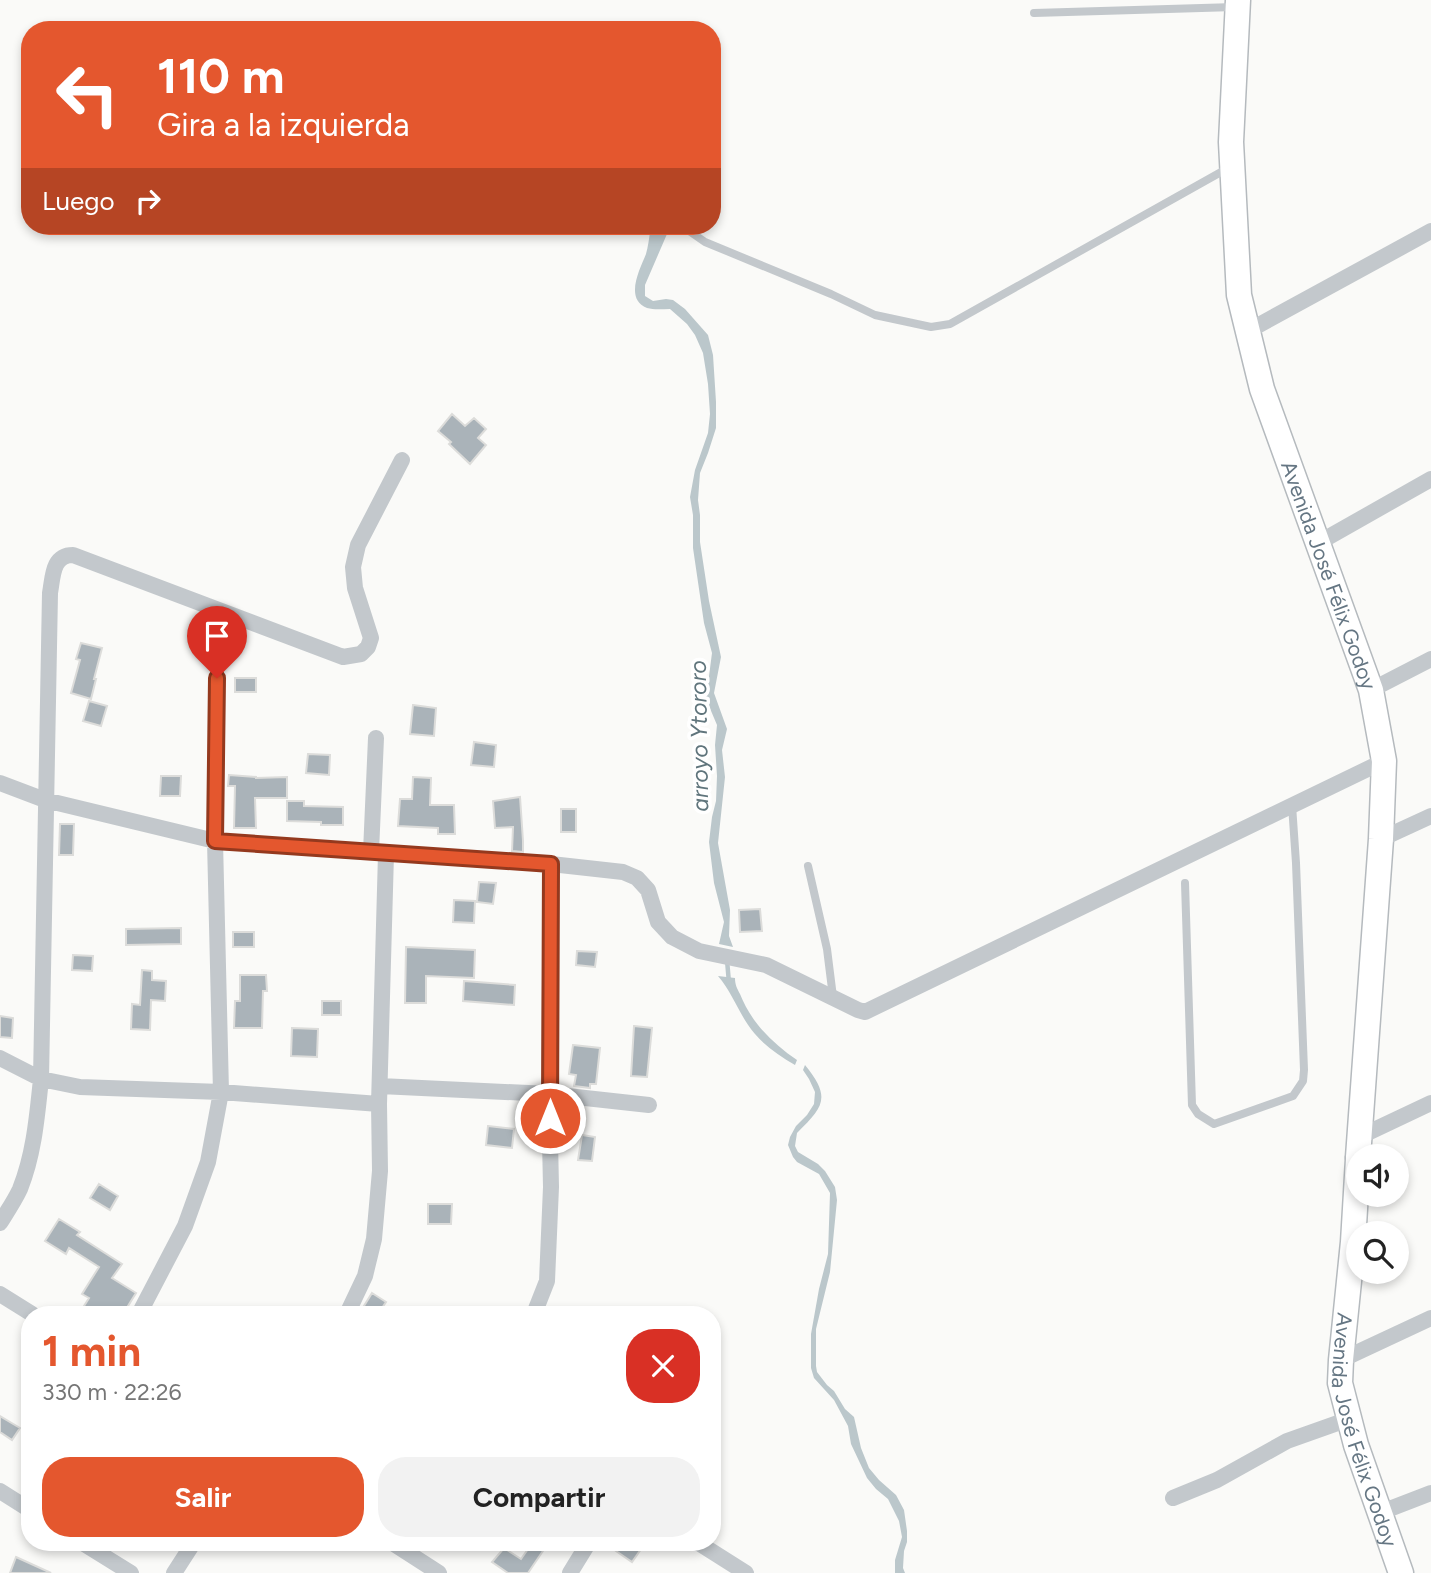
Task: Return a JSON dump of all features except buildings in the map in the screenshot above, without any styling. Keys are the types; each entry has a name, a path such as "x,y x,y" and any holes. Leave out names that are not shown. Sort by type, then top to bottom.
{"main road":[{"name":"Avenida José Félix Godoy","path":"1238,3 1231,142 1238,295 1262,390 1371,690 1384,761 1359,1144"},
{"name":"Avenida José Félix Godoy","path":"1355,1207 1340,1383 1356,1445 1401,1573"}],"street":[{"path":"1248,331 1431,231"},
{"path":"0,1223 19,1191 29,1164 41,1079 50,593 55,566 65,555 73,555 343,657 360,654 368,648 371,638 355,588 354,567 358,545 402,460"},
{"path":"1318,543 1431,480"},
{"path":"1371,690 1431,659"},
{"path":"143,1306 185,1226 208,1162 221,1091 215,841 217,678"},
{"path":"353,1306 365,1276 374,1240 380,1171 376,738"},
{"path":"0,783 45,800 215,841 551,864 623,872 637,878 648,890 658,922 672,937 699,951 766,965 864,1012 1384,761"},
{"path":"1381,839 1431,816"},
{"path":"537,1306 547,1280 551,1187 551,864"},
{"path":"0,1058 41,1079 80,1087 221,1091 379,1104"},
{"path":"380,1086 549,1094 649,1105"},
{"path":"1370,1144 1431,1103"},
{"path":"0,1294 21,1307"},
{"path":"1341,1360 1431,1318"},
{"path":"1173,1499 1217,1480 1287,1441 1349,1419"},
{"path":"0,1491 21,1504"},
{"path":"1379,1513 1431,1493"},
{"path":"96,1551 131,1573"},
{"path":"174,1573 188,1551"},
{"path":"405,1551 439,1573"},
{"path":"570,1573 583,1551"},
{"path":"711,1551 746,1573"}],"lane":[{"path":"1034,13 1238,3"},
{"path":"695,235 705,242 831,293 875,314 931,327 950,324 1232,166"},
{"path":"1185,883 1192,1105 1198,1114 1214,1124 1293,1096 1303,1081 1292,805"},
{"path":"808,866 827,949 833,997"}],"shaded area":[{"path":"649,235 667,235 645,285 645,296 653,301 673,300 685,309 708,335 713,355 716,428 700,473 698,500 700,542 721,657 714,693 727,729 722,750 725,777 718,843 730,910 729,936 733,947 719,944 724,922 714,883 709,842 716,801 717,725 706,699 712,653 704,623 693,548 690,497 695,470 708,433 708,384 703,353 687,324 670,309 647,308 636,298 636,283"},
{"path":"718,976 735,978 737,988 756,1023 797,1060 795,1065 755,1034"},
{"path":"805,1065 819,1086 821,1102 813,1116 797,1133 795,1146 798,1152 825,1171 835,1187 837,1200 830,1272 816,1329 817,1372 854,1417 869,1468 896,1495 904,1510 907,1531 903,1568 905,1573 895,1573 895,1560 902,1537 899,1521 888,1499 867,1478 851,1444 848,1426 834,1400 814,1378 811,1368 811,1334 828,1254 830,1193 819,1174 797,1162 788,1145 796,1126 814,1104 815,1092 803,1070"}],"waterway":[{"name":"arroyo Ytororo","path":"727,960 729,983"}],"route":[{"path":"217,678 215,841 551,864 550,1118"}]}
